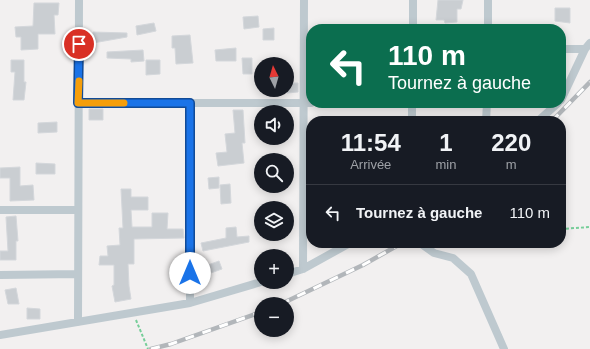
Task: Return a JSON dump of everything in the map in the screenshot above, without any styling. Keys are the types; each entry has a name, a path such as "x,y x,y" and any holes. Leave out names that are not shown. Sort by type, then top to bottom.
{"street":[{"path":"78,322 79,0"},
{"path":"304,0 306,69"},
{"path":"413,0 413,24"},
{"path":"488,0 488,24"},
{"path":"566,48 588,46"},
{"path":"566,90 588,46"},
{"path":"78,103 306,103"},
{"path":"190,103 190,304"},
{"path":"544,116 552,108"},
{"path":"303,269 306,144"},
{"path":"0,210 78,210"},
{"path":"294,272 303,269 341,248"},
{"path":"427,248 434,253 453,258 471,274 504,349"},
{"path":"0,275 78,274"},
{"path":"0,335 190,304 254,284"}],"path":[{"path":"566,229 590,227"},
{"path":"134,313 148,349"}],"building":[{"path":"438,0 463,0 461,9 457,9 457,22 445,23 444,20 436,20"},
{"path":"34,3 59,3 58,15 54,15 55,34 38,34 38,49 21,50 21,37 16,37 15,27 33,26"},
{"path":"555,8 570,8 570,23 555,21"},
{"path":"258,16 259,27 244,29 243,17"},
{"path":"154,23 156,31 137,35 136,26"},
{"path":"274,28 274,40 263,40 263,29"},
{"path":"93,32 127,33 127,37 93,43"},
{"path":"190,35 193,63 176,64 175,48 172,48 172,36"},
{"path":"236,48 236,61 216,61 215,50"},
{"path":"143,50 144,61 131,62 131,59 107,58 107,52"},
{"path":"242,58 252,58 252,74 243,74"},
{"path":"11,60 24,60 24,82 26,82 24,100 13,100 15,72 11,72"},
{"path":"146,60 160,60 160,74 146,75"},
{"path":"294,83 298,83 298,92 294,92"},
{"path":"89,109 103,109 103,120 89,120"},
{"path":"233,110 243,110 245,143 242,143 244,163 218,166 216,153 227,152 225,134 235,133"},
{"path":"57,122 57,132 38,133 38,123"},
{"path":"36,163 55,164 55,174 36,174"},
{"path":"20,167 20,186 33,185 34,200 10,201 10,178 0,178 0,168"},
{"path":"219,177 219,188 209,189 208,178"},
{"path":"230,184 231,203 221,204 220,185"},
{"path":"121,189 131,189 131,197 148,197 148,210 131,210 132,227 152,227 152,213 168,213 167,229 183,229 184,238 134,239 134,264 128,264 131,299 115,302 112,286 114,285 114,265 99,265 100,256 108,256 107,246 120,245 119,228 123,228"},
{"path":"16,216 18,241 16,241 16,260 0,260 0,251 8,251 6,217"},
{"path":"236,227 237,237 249,236 249,242 203,251 201,243 226,238 226,228"},
{"path":"219,261 222,269 208,274 205,266"},
{"path":"16,288 19,304 8,304 5,290"},
{"path":"27,308 40,309 40,319 27,319"}],"railway":[{"path":"566,107 590,82"},
{"path":"557,116 565,108"},
{"path":"294,298 363,265 393,248"},
{"path":"151,349 171,344 254,314"}],"slow traffic":[{"path":"79,81 78,103 124,103"}],"route":[{"path":"79,44 78,103 190,103 190,273"}]}
